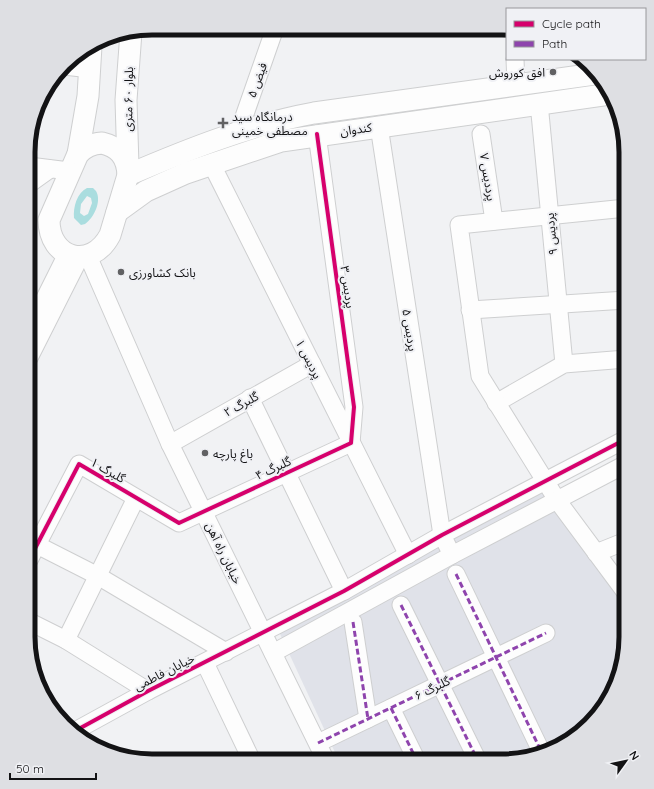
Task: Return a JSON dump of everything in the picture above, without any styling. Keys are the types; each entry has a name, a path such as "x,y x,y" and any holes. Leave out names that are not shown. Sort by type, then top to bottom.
{"main road":[{"name":"بلوار ۶۰ متری","path":"128,170 126,100 131,37"},
{"path":"66,165 84,148 93,144 102,143 111,145 124,157 128,170 117,212 110,235 105,245 97,252 78,256 58,248 52,240 49,230 49,220 66,165 88,96 92,52"},
{"name":"کندوان","path":"128,170 239,131 276,120 314,113 590,75"},
{"path":"526,83 539,103"},
{"name":"کندوان","path":"117,212 146,191 211,163 281,140 604,95"}],"street":[{"name":"فیض ۵","path":"239,131 273,35"},
{"path":"515,60 526,83"},
{"path":"72,67 91,69"},
{"name":"پردیس ۹","path":"539,103 564,364"},
{"name":"پردیس ۵","path":"379,126 442,535 452,555"},
{"name":"پردیس ۳","path":"317,134 354,407 351,442"},
{"name":"پرددیس ۷","path":"481,134 494,221"},
{"name":"پردیس ۱","path":"211,163 408,555"},
{"path":"35,166 66,165"},
{"path":"35,181 66,165"},
{"path":"619,209 459,225 480,376 557,500 619,584"},
{"path":"35,321 78,256"},
{"path":"35,346 78,256"},
{"name":"خیابان راه آهن","path":"78,256 323,754"},
{"path":"470,310 619,300"},
{"path":"496,403 564,364 619,360"},
{"name":"گلبرگ ۲","path":"170,444 312,364"},
{"path":"250,398 344,591"},
{"name":"گلبرگ ۴","path":"203,511 351,442"},
{"name":"خیابان فاطمی","path":"79,728 148,691 263,634 344,591 442,535 619,443"},
{"name":"گلبرگ ۱","path":"35,549 79,464 179,523 203,511"},
{"path":"273,653 452,555 619,468"},
{"path":"66,640 136,498"},
{"path":"596,553 619,544"},
{"path":"37,545 98,576 226,652"},
{"path":"456,574 540,748"},
{"path":"401,605 475,754"},
{"path":"353,622 368,719"},
{"path":"35,624 66,640 148,691"},
{"name":"گلبرگ ۶","path":"318,743 546,634"},
{"path":"205,663 249,754"},
{"path":"391,708 414,754"}],"shaded area":[{"path":"544,488 619,592 619,645 617,660 607,689 599,702 579,725 561,738 540,748 510,754 336,754 274,621"}],"water":[{"path":"87,188 93,188 96,191 98,195 98,204 91,218 85,224 81,225 74,218 74,214 76,201","holes":["87,196 91,198 92,203 88,214 84,216 80,213 81,204"]}],"marked path":[{"path":"456,574 540,748"},
{"path":"401,605 475,754"},
{"path":"353,622 368,719"},
{"path":"318,743 546,633"},
{"path":"391,708 414,754"}],"cycle path":[{"path":"35,549 79,464 179,523 351,443 354,407 317,134"},
{"path":"79,729 148,691 344,591 442,535 619,443"}],"place":[{"name":"افق کوروش","path":"553,72"},
{"name":"درمانگاه سید مصطفی خمینی","path":"223,123"},
{"name":"بانک کشاورزی","path":"121,272"},
{"name":"باغ پارچه","path":"205,453"}]}
